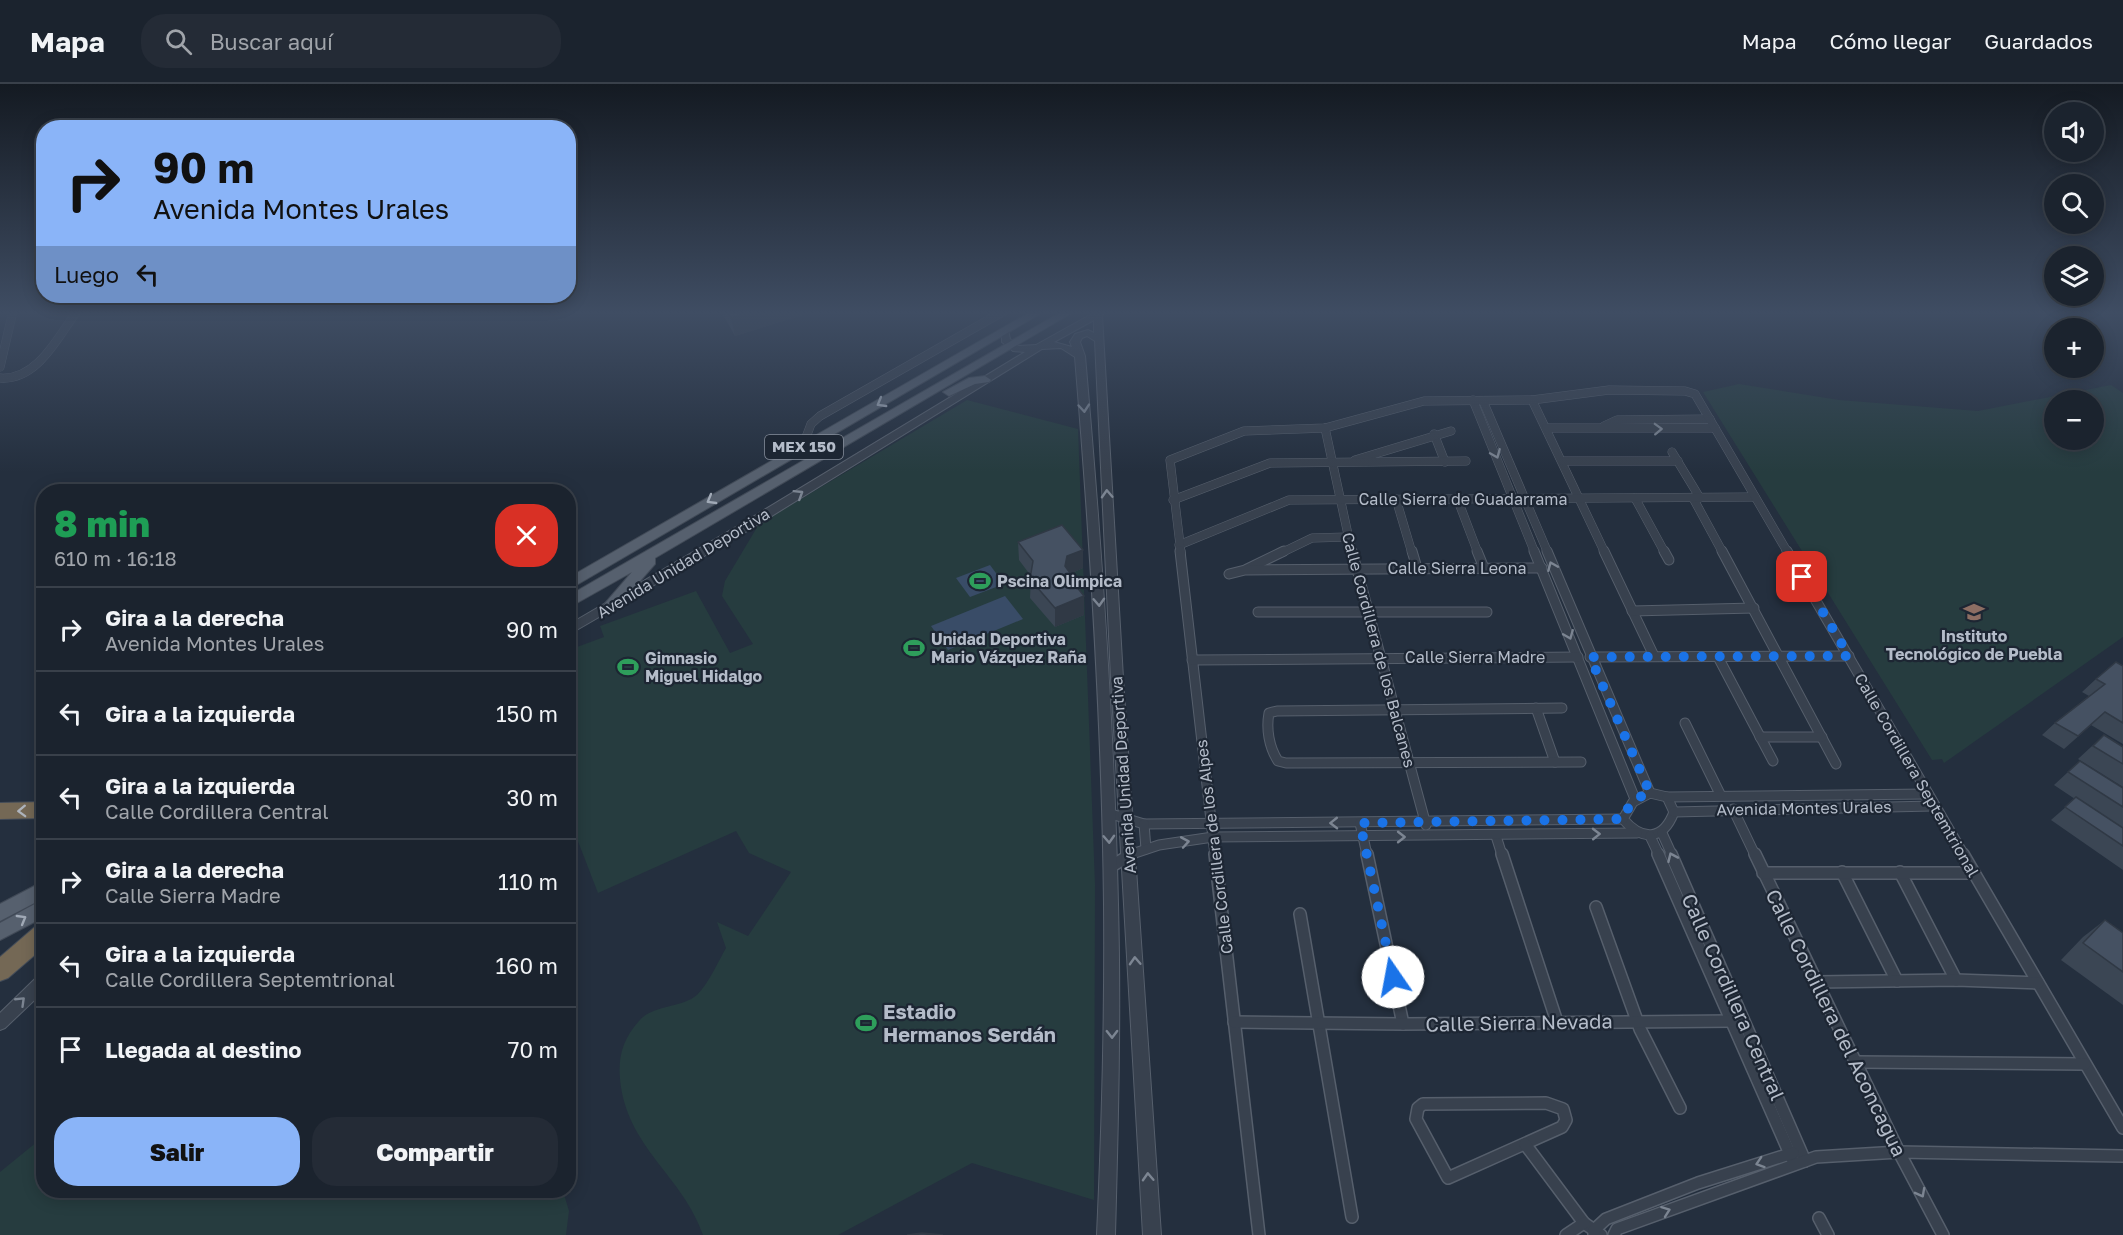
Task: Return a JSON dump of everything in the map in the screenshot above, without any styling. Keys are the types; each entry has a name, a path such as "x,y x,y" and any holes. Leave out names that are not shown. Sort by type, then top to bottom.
{"highway":[{"path":"0,812 36,810"},
{"path":"0,971 36,940"}],"main road":[{"name":"MEX 150","path":"576,580 948,365"},
{"name":"MEX 150","path":"576,598 978,365"},
{"path":"852,437 908,414 968,382 985,380"},
{"path":"608,608 662,548"},
{"path":"0,913 36,893"},
{"path":"0,932 36,912"}],"street":[{"path":"3,379 30,372 36,365"},
{"path":"802,448 811,424 820,416 908,365"},
{"name":"Avenida Unidad Deportiva","path":"576,626 745,527 1010,365"},
{"name":"Avenida Unidad Deportiva","path":"1081,365 1102,525 1111,548 1152,1235"},
{"name":"Avenida Unidad Deportiva","path":"1100,365 1102,525 1096,547 1110,867 1113,1105 1106,1235"},
{"name":"Calle Cordillera Septemtrional","path":"1532,400 1608,390 1692,392 1849,656 1926,794 2123,1128"},
{"path":"1473,400 1650,793"},
{"path":"1324,428 1424,401 1532,400 1581,498 1654,656"},
{"path":"1483,401 1542,568 1635,800"},
{"path":"1546,428 1602,427 1625,430 1712,424"},
{"name":"Calle Cordillera de los Alpes","path":"1259,1235 1170,460 1244,431 1324,428"},
{"name":"Calle Cordillera de los Balcanes","path":"1324,428 1356,569 1428,837"},
{"path":"1344,464 1434,434 1451,431"},
{"path":"1434,434 1445,462"},
{"path":"1672,452 1836,764"},
{"path":"1173,500 1270,463 1466,461"},
{"path":"1563,461 1678,461"},
{"name":"Calle Sierra de Guadarrama","path":"1179,545 1279,502 1339,499 1755,497"},
{"path":"1457,498 1484,568"},
{"path":"1635,498 1669,560"},
{"path":"1396,499 1417,568"},
{"path":"1245,570 1312,538 1348,537"},
{"path":"1096,547 1111,548"},
{"name":"Calle Sierra Leona","path":"1229,574 1245,570 1542,568"},
{"path":"1098,574 1112,574"},
{"path":"1632,611 1754,608"},
{"path":"1258,612 1488,612"},
{"path":"1590,657 1849,656"},
{"name":"Calle Sierra Madre","path":"1192,660 1578,657"},
{"path":"1719,657 1773,761"},
{"path":"1562,708 1395,708 1269,713 1267,719 1274,756 1278,761 1581,762"},
{"path":"1536,708 1555,762"},
{"path":"1685,723 1720,794"},
{"path":"1760,737 1822,737"},
{"path":"1110,867 1146,849 1214,837 1428,837 1637,833 1656,835 1668,827 1674,812 1667,797 1650,793 1635,800 1627,808 1623,819"},
{"name":"Avenida Montes Urales","path":"1667,797 1720,794 1926,794"},
{"path":"1844,794 1854,807"},
{"name":"Avenida Montes Urales","path":"1674,812 1933,806"},
{"name":"Calle Cordillera del Aconcagua","path":"1733,809 1899,1152 1943,1235"},
{"path":"1108,813 1144,824 1623,819 1637,833"},
{"path":"1360,823 1403,1024"},
{"path":"1144,824 1146,849"},
{"name":"Calle Cordillera Central","path":"1656,835 1732,1021 1801,1157"},
{"name":"Calle Cordillera Central","path":"1656,835 1801,1157"},
{"path":"1496,836 1557,1022"},
{"path":"1842,872 1897,981"},
{"path":"1900,872 1956,980"},
{"path":"1763,873 1972,873"},
{"path":"1596,908 1653,1059 1680,1108"},
{"path":"1300,914 1353,1217"},
{"path":"1818,982 1956,980 2038,983"},
{"path":"0,1023 36,988"},
{"name":"Calle Sierra Nevada","path":"1234,1022 1403,1024 1732,1021"},
{"path":"1857,1062 2085,1064"},
{"path":"1546,1103 1563,1109 1566,1120 1562,1127 1525,1144 1454,1178 1448,1178 1437,1161 1416,1113 1422,1104 1546,1103"},
{"path":"1525,1144 1593,1231"},
{"path":"1566,1235 1593,1231 1606,1219 1698,1183 1801,1157 1899,1152 2123,1156"},
{"path":"1614,1235 1617,1229 1801,1157"},
{"path":"1820,1218 1828,1235"}],"green space":[{"name":"Instituto Tecnológico de Puebla","path":"1739,384 1839,400 1978,411 2044,398 2044,450 2104,450 2104,390 2085,390 2111,385 2123,393 2123,637 1944,763 1942,759 1932,760 1703,392"},
{"path":"967,400 1078,429 1095,885 1094,1200 972,1163 838,1235 703,1235 694,1214 633,1124 624,1103 620,1079 621,1055 629,1034 639,1021 651,1012 697,995 726,948 717,922 748,936 791,872 749,853 736,831 598,893 576,836 576,647 604,637 600,626 696,591 730,653 753,644 722,596 725,581 759,524"},
{"path":"36,1143 36,1198 565,1198 569,1211 566,1235 0,1235 0,1172"}],"water":[{"name":"Pscina Olimpica","path":"990,565 1004,584 970,597 956,578"},
{"path":"1005,596 1023,619 948,650 931,626"}],"building":[{"path":"1062,525 1083,550 1067,556 1065,566 1070,573 1067,575 1084,596 1055,608 1030,579 1033,561 1018,542"},
{"path":"2116,662 2123,666 2123,723 2105,712 2078,736 2055,723 2105,684 2096,679"},
{"path":"2104,735 2123,747 2123,764 2093,746"},
{"path":"2080,761 2123,788 2123,807 2068,772"},
{"path":"2076,797 2123,828 2123,846 2065,807"},
{"path":"2105,920 2123,933 2123,972 2083,943"},
{"path":"922,1233 943,1235 907,1235"}],"place":[{"name":"Pscina Olimpica","path":"980,581"},
{"name":"Instituto Tecnológico de Puebla","path":"1974,612"},
{"name":"Unidad Deportiva Mario Vázquez Raña","path":"914,648"},
{"name":"Gimnasio Miguel Hidalgo","path":"628,667"},
{"name":"Estadio Hermanos Serdán","path":"866,1023"}],"route":[{"path":"1393,977 1360,823 1623,819 1627,808 1635,800 1650,793 1590,657 1849,656 1802,577"}]}
